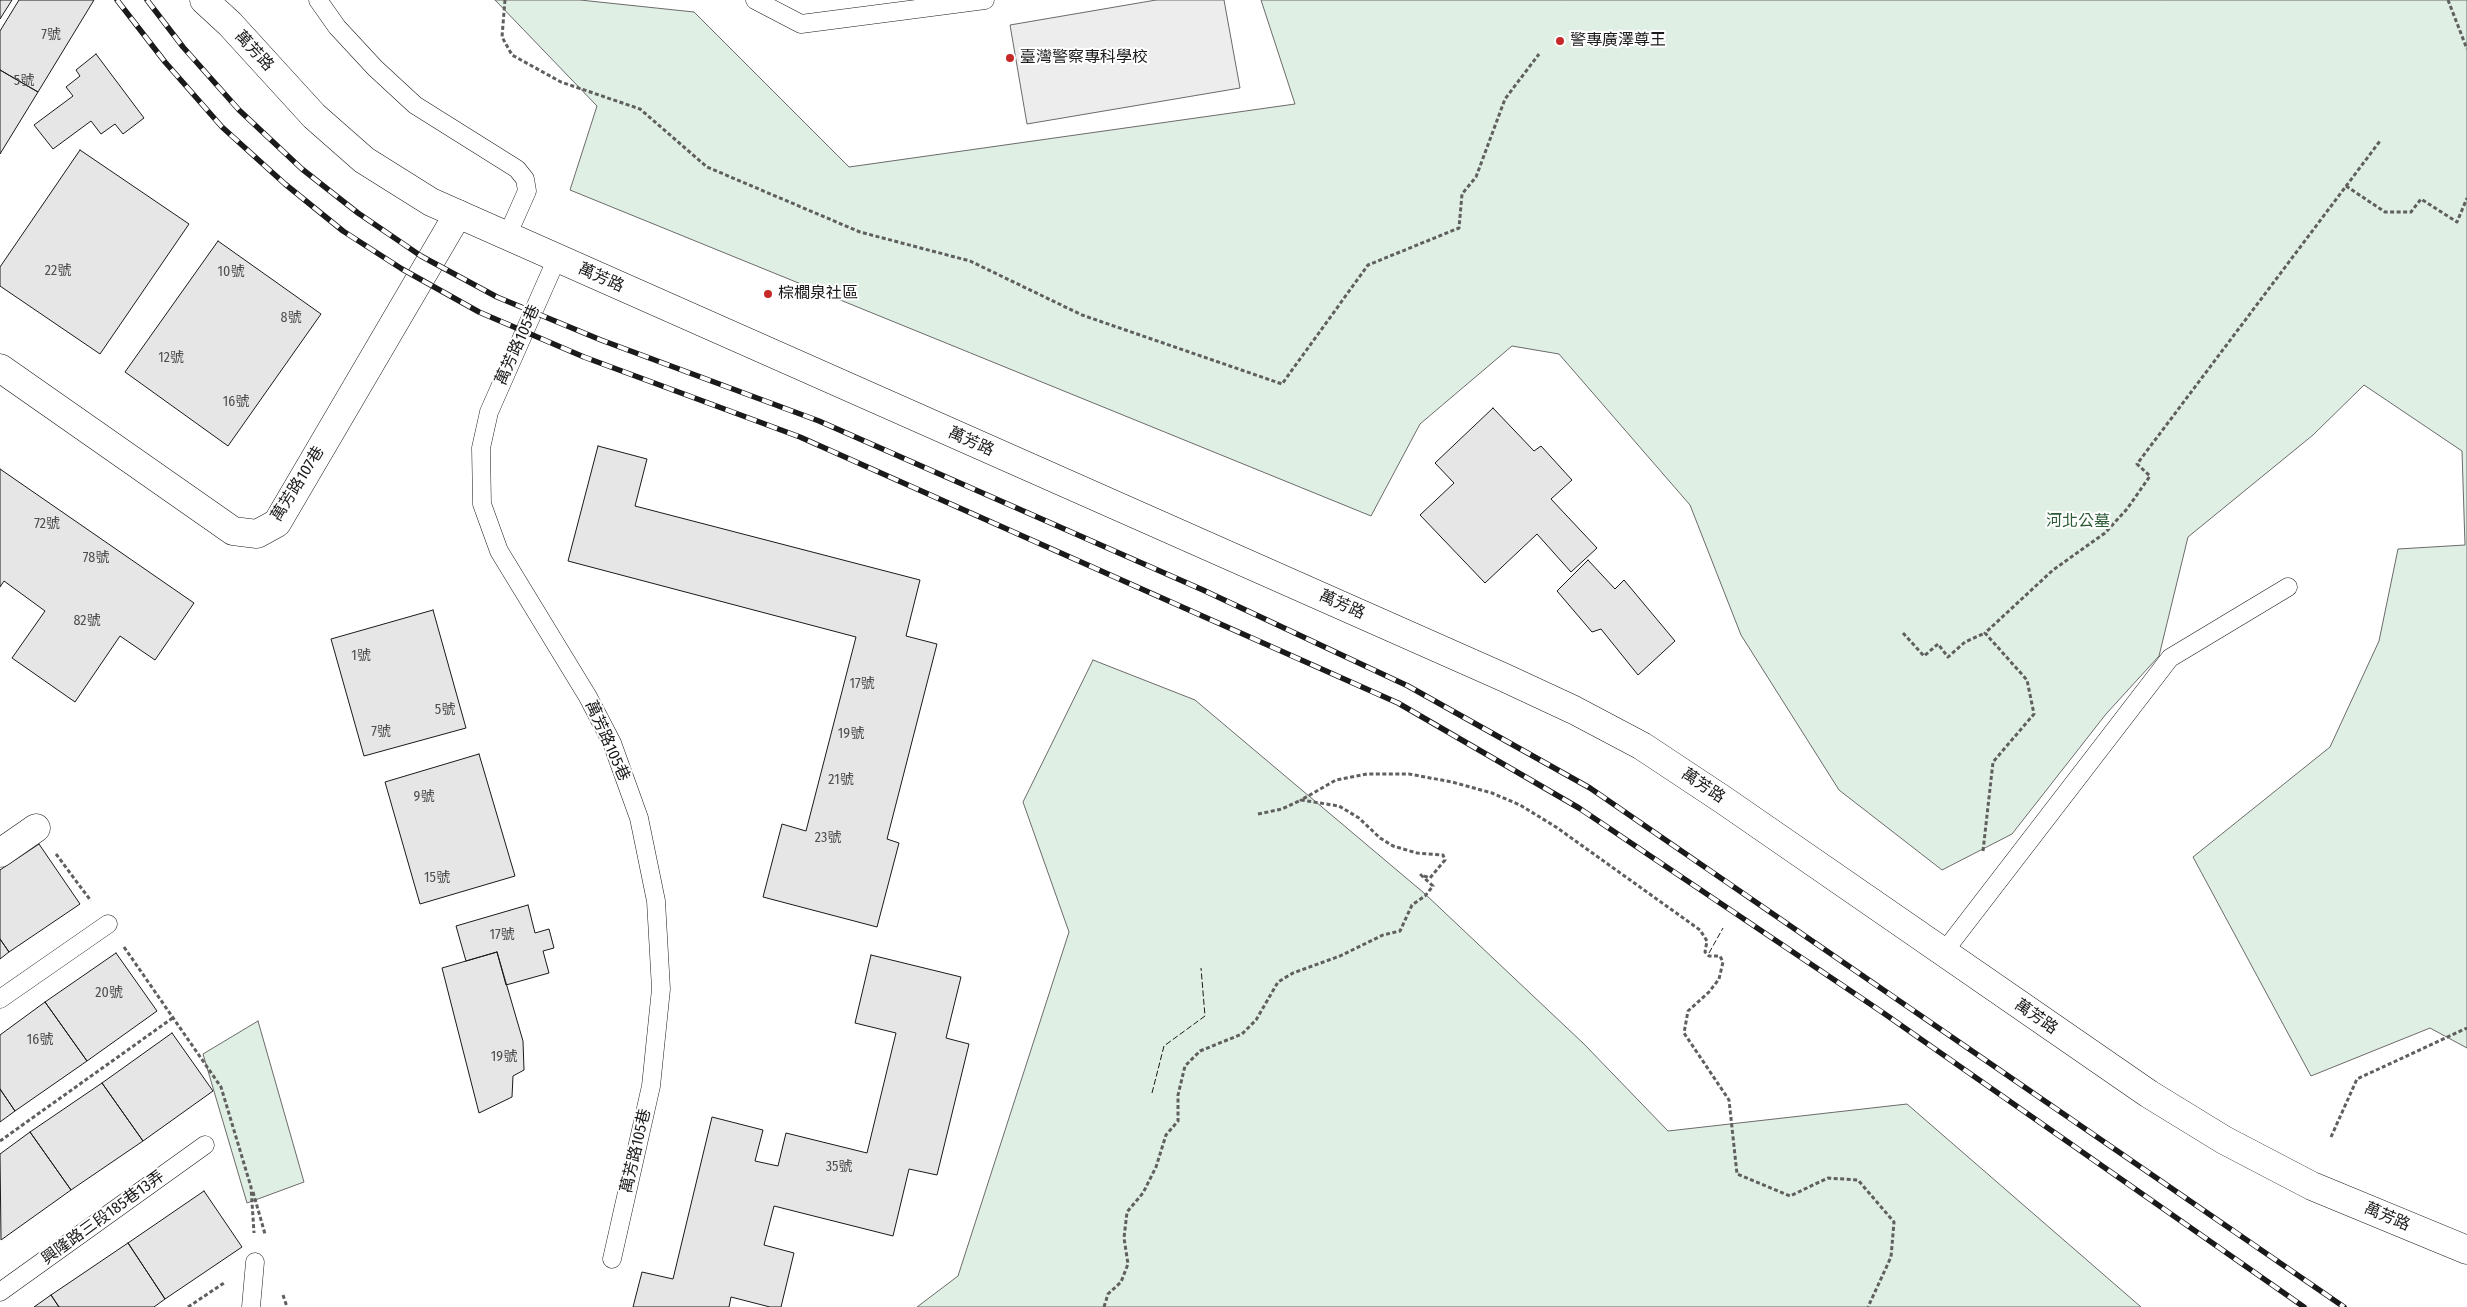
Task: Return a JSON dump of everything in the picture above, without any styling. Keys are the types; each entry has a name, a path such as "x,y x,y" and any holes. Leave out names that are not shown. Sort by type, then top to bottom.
{"street":[{"name":"萬芳路","path":"204,0 230,24 314,116 364,160 431,202 1574,710 1642,746 1730,804 2149,1094 2224,1140 2312,1186 2467,1250"},
{"name":"萬芳路107巷","path":"0,368 233,531 257,534 277,523 458,214"},
{"path":"0,853 36,828"}],"lane":[{"path":"318,0 337,27 375,68 415,105 517,169 525,179 527,191 507,236"},
{"path":"755,0 800,24 985,0"},
{"name":"萬芳路105巷","path":"557,258 489,412 481,448 482,504 499,551 588,697 612,743 639,818 656,901 661,989 650,1086 612,1259"},
{"path":"1943,952 2170,658 2288,587"},
{"path":"0,999 108,924"},
{"name":"興隆路三段185巷13弄","path":"0,1292 205,1144"},
{"path":"252,1307 255,1262"}],"path":[{"path":"505,0 502,37 512,55 561,82 640,109 706,167 860,232 970,261 1082,315 1282,384 1368,265 1459,228 1462,194 1476,177 1505,99 1539,54"},
{"path":"2448,0 2467,50"},
{"path":"1903,632 1924,656 1938,644 1948,657 1965,642 1985,633 2054,570 2105,533 2127,509 2150,476 2137,464 2380,140"},
{"path":"2346,186 2385,212 2411,212 2421,199 2457,222 2467,198"},
{"path":"1977,909 1993,762 2034,714 2027,680 1985,633"},
{"path":"1258,814 1282,809 1336,780 1367,774 1409,774 1452,782 1492,793 1520,805 1556,827 1700,930 1707,940 1705,952 1709,956 1720,956 1724,962 1719,979 1709,992 1688,1011 1684,1033 1729,1100 1737,1174 1790,1196 1828,1178 1858,1180 1894,1222 1891,1256 1868,1307"},
{"path":"1104,1307 1108,1294 1121,1282 1128,1264 1124,1238 1127,1212 1143,1193 1156,1167 1166,1135 1178,1121 1178,1095 1185,1066 1200,1051 1242,1034 1256,1020 1278,982 1293,973 1340,956 1383,936 1400,931 1412,905 1425,896 1433,886 1421,875 1430,878 1445,860 1443,855 1417,853 1393,846 1380,838 1359,818 1339,806 1301,800"},
{"path":"36,828 108,924 221,1087 251,1187 255,1262"},
{"path":"0,1141 174,1017"},
{"path":"2331,1137 2357,1078 2467,1028"}],"green space":[{"name":"河北公墓","path":"495,0 580,0 694,12 849,167 1295,104 1261,0 2467,0 2467,1048 2430,1028 2311,1076 2193,857 2330,747 2379,641 2398,549 2465,545 2462,451 2364,385 2313,435 2188,537 2159,656 2106,714 2012,834 1942,870 1839,790 1741,635 1690,505 1559,354 1512,346 1420,424 1371,516 570,190 597,106"},
{"path":"1093,660 1195,700 1424,893 1584,1044 1668,1131 1907,1104 2141,1307 917,1307 958,1276 1069,932 1023,802"},
{"path":"258,1021 304,1182 247,1203 203,1054"}],"shaded area":[{"path":"1156,0 1224,0 1240,88 1027,124 1010,25"}],"building":[{"path":"0,0 12,0 0,19"},
{"path":"19,0 94,0 38,92 0,70 0,31"},
{"path":"96,54 144,118 123,134 115,124 101,134 91,121 53,149 34,125 73,96 66,87 80,76 76,70"},
{"path":"0,70 38,92 0,154"},
{"path":"80,150 189,224 100,354 0,286 0,267"},
{"path":"218,241 321,314 228,446 125,372"},
{"path":"1493,408 1534,451 1541,446 1572,480 1551,499 1597,548 1571,572 1537,534 1485,583 1420,515 1454,483 1435,463"},
{"path":"598,446 647,459 635,506 920,580 906,636 937,644 887,839 899,843 877,927 763,897 782,824 806,831 856,637 568,561"},
{"path":"0,469 194,603 155,660 120,636 75,702 12,658 45,611 4,581 0,587"},
{"path":"1588,560 1615,589 1624,580 1675,641 1638,675 1601,629 1592,632 1557,591"},
{"path":"433,610 466,728 364,756 331,639"},
{"path":"479,754 515,876 420,904 385,782"},
{"path":"39,844 80,904 9,952 0,939 0,870"},
{"path":"528,905 535,933 549,929 554,948 543,951 549,973 506,985 497,952 466,961 456,926"},
{"path":"0,939 9,952 0,959"},
{"path":"497,952 523,1041 524,1070 513,1076 512,1097 479,1113 442,968"},
{"path":"116,953 157,1011 87,1061 45,1002"},
{"path":"871,955 961,977 946,1038 969,1044 937,1175 909,1169 893,1236 774,1206 764,1245 794,1253 781,1307 770,1307 731,1297 729,1307 633,1307 642,1272 673,1279 712,1117 763,1130 755,1161 778,1166 786,1133 867,1153 896,1033 855,1023"},
{"path":"45,1002 87,1061 15,1111 0,1089 0,1035"},
{"path":"172,1033 213,1091 143,1141 102,1083"},
{"path":"102,1083 143,1141 71,1190 30,1132"},
{"path":"0,1089 15,1111 0,1122"},
{"path":"30,1132 71,1190 1,1240 0,1154"},
{"path":"204,1191 242,1247 165,1299 128,1243"},
{"path":"128,1243 165,1299 154,1307 59,1307 51,1295"},
{"path":"51,1295 59,1307 34,1307"}],"railway":[{"path":"117,0 165,62 222,127 285,184 343,231 402,269 479,312 584,357 800,437 1398,703 1579,808 1882,1012 2304,1307"},
{"path":"147,0 183,47 239,110 302,169 358,213 421,256 497,297 601,340 819,421 1203,590 1408,686 1590,788 2344,1307"}],"fence":[{"path":"1709,953 1723,928"},
{"path":"1152,1093 1164,1046 1205,1016 1201,968"}],"place":[{"name":"警專廣澤尊王","path":"1560,41"},
{"name":"臺灣警察專科學校","path":"1010,58"},
{"name":"棕櫚泉社區","path":"768,294"}]}
